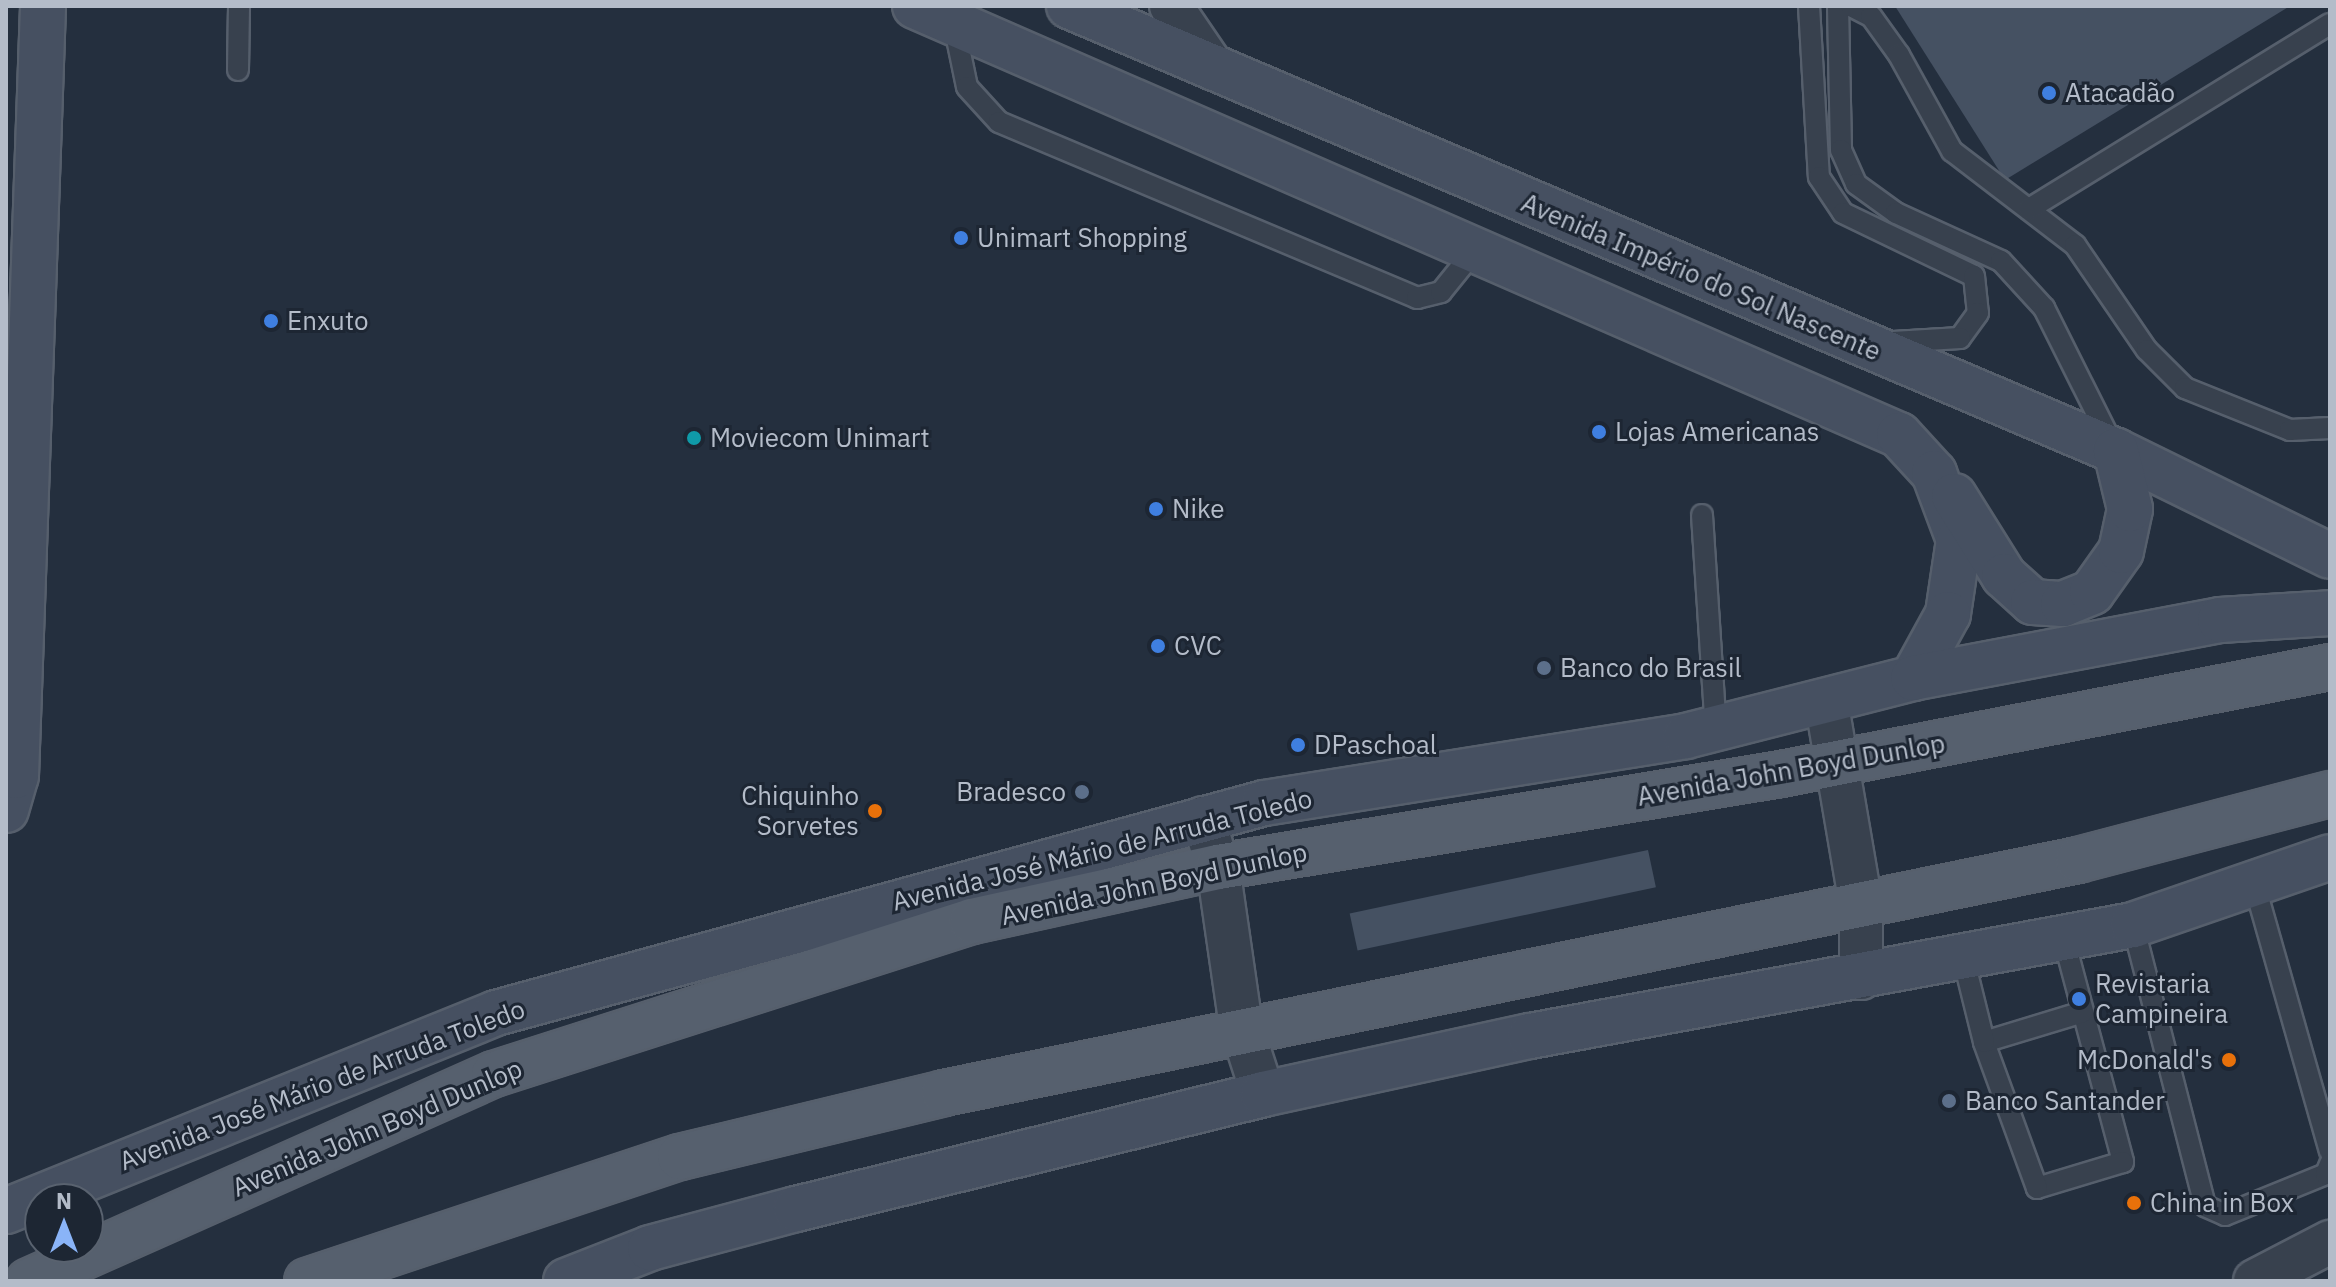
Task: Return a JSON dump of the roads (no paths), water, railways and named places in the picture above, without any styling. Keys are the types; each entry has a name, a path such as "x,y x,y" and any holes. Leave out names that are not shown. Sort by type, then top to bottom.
{"main road":[{"path":"6,810 16,776 43,6"},
{"path":"915,6 1475,250 1861,413 1899,435 1934,473 1982,531 2004,576 2033,602 2063,604 2092,592 2121,551 2130,509 2116,451"},
{"name":"Avenida Império do Sol Nascente","path":"1069,6 1853,342 2116,451 2330,556"},
{"path":"1913,678 1948,614 1959,540 1952,512 1934,473"},
{"name":"Avenida José Mário de Arruda Toledo","path":"6,1211 496,1013 1203,818 1716,729 1913,678 2220,620 2330,613"},
{"name":"Avenida John Boyd Dunlop","path":"29,1281 494,1074 972,921 1218,867 1837,763 2330,667"},
{"path":"307,1281 680,1157 1241,1026 2078,860 2330,794"},
{"path":"566,1281 767,1217 1263,1094 1530,1036 1964,961 2063,936 2133,925 2301,870"}],"street":[{"path":"1171,6 1214,69"},
{"path":"1826,700 1861,904 1861,978"},
{"path":"1203,818 1218,867 1241,1026 1263,1094"},
{"path":"2255,1281 2330,1242"}],"lane":[{"path":"238,70 239,6"},
{"path":"1809,6 1819,177 1843,213 1974,276 1978,313 1960,338 1853,342"},
{"path":"1838,6 1841,150 1856,184 1896,213 2001,261 2044,308 2116,451"},
{"path":"1851,6 1871,16 1899,55 1952,151 2075,245 2147,350 2185,388 2290,430 2330,428"},
{"path":"954,24 967,87 999,122 1417,298 1441,292 1475,250"},
{"path":"2029,209 2330,24"},
{"path":"1702,515 1716,729"},
{"path":"2301,870 2330,1151"},
{"path":"2133,925 2205,1206 2225,1215 2326,1174 2330,1164"},
{"path":"1964,961 1984,1042 2031,1180 2048,1189 2123,1162 2063,936"},
{"path":"1984,1042 2083,1012"}],"place":[{"name":"Atacadão","path":"2049,93"},
{"name":"Unimart Shopping","path":"961,238"},
{"name":"Enxuto","path":"271,321"},
{"name":"Lojas Americanas","path":"1599,432"},
{"name":"Moviecom Unimart","path":"694,438"},
{"name":"Nike","path":"1156,509"},
{"name":"CVC","path":"1158,646"},
{"name":"Banco do Brasil","path":"1544,668"},
{"name":"DPaschoal","path":"1298,745"},
{"name":"Bradesco","path":"1082,792"},
{"name":"Chiquinho Sorvetes","path":"875,811"},
{"name":"Revistaria Campineira","path":"2079,999"},
{"name":"McDonald's","path":"2229,1060"},
{"name":"Banco Santander","path":"1949,1101"},
{"name":"China in Box","path":"2134,1203"}]}
